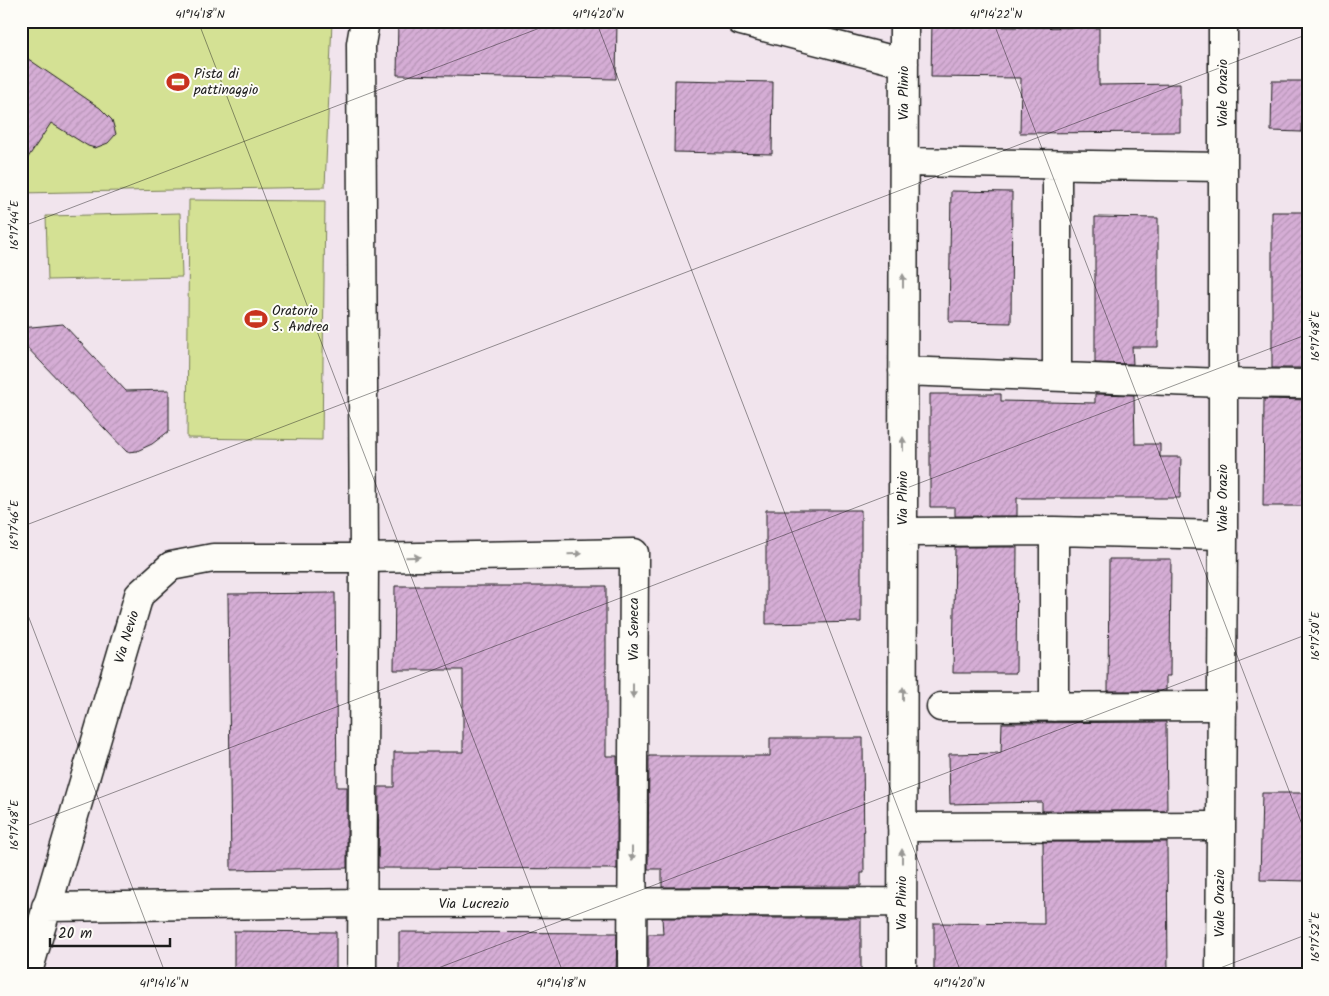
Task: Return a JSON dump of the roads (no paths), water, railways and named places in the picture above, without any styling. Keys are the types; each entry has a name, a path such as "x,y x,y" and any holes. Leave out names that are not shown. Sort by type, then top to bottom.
{"street":[{"path":"362,975 364,558 361,44 365,21"},
{"path":"741,21 904,63"},
{"name":"Via Plinio","path":"902,975 904,21"},
{"name":"Viale Orazio","path":"1220,975 1223,535 1223,21"},
{"path":"904,162 1222,167"},
{"path":"1057,165 1057,376"},
{"path":"903,371 1223,383 1308,384"},
{"path":"1054,531 1054,707"},
{"path":"903,532 1054,531 1223,535"},
{"name":"Via Seneca","path":"364,558 634,553 632,975"},
{"name":"Via Nevio","path":"27,975 139,595 171,566 213,558 364,558"},
{"path":"941,707 1222,706"},
{"path":"902,827 1220,826"},
{"name":"Via Lucrezio","path":"46,907 362,903 902,902"}],"place":[{"name":"Pista di pattinaggio","path":"178,82"},
{"name":"Oratorio S. Andrea","path":"256,319"}]}
